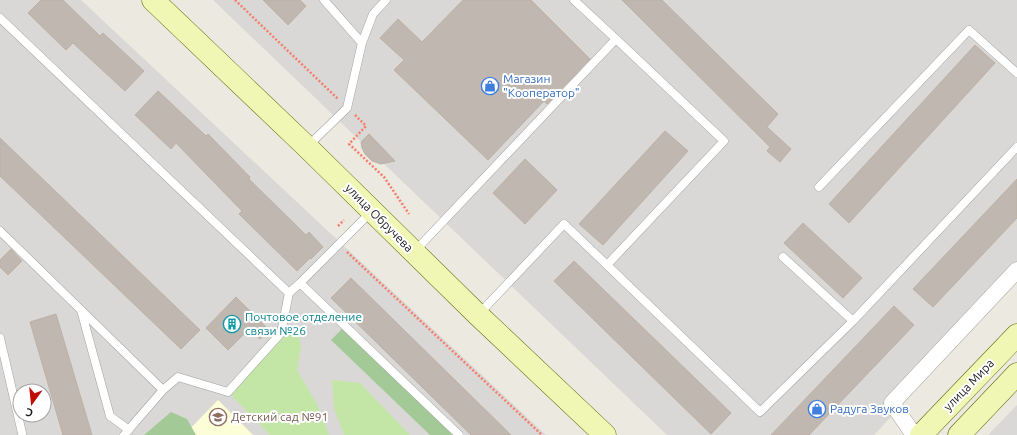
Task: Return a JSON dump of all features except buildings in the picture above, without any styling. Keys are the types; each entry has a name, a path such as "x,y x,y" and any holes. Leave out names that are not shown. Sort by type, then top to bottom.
{"main road":[{"name":"улица Обручева","path":"153,0 605,435"},
{"name":"улица Мира","path":"921,435 1017,334"},
{"path":"959,435 1017,374"}],"street":[{"path":"914,435 892,403 1017,270"}],"lane":[{"path":"324,0 362,43"},
{"path":"307,147 347,108 362,43 373,14 386,0"},
{"path":"574,0 724,141 607,265"},
{"path":"0,18 289,293"},
{"path":"819,187 969,30 1017,72"},
{"path":"414,252 616,39"},
{"path":"478,314 564,224 760,412 853,321 1017,147"},
{"path":"81,310 110,416 126,433 163,390 178,376 228,392 281,333 289,293 372,211"},
{"path":"0,231 163,390"},
{"path":"783,257 853,321"},
{"path":"300,283 459,435"},
{"path":"0,338 22,433"}],"path":[{"path":"235,0 366,126 349,144 384,178 409,214"},
{"path":"361,266 542,435"}],"shaded area":[{"path":"0,0 81,0 546,435 0,435"},
{"path":"213,0 1017,0 1017,282 874,435 667,435"},
{"path":"348,323 463,435 430,435 331,340"},
{"name":"Детский сад №91","path":"218,400 253,435 184,435"},
{"path":"1017,405 1017,435 988,435"},
{"path":"171,412 187,419 196,435 144,435"}],"green space":[{"path":"298,327 301,348 297,370 317,404 329,435 270,435 231,395 274,345"},
{"path":"332,380 360,383 410,435 344,435 334,408"}],"place":[{"name":"Магазин \"Кооператор\"","path":"490,86"},
{"name":"Почтовое отделение связи №26","path":"232,324"},
{"name":"Радуга Звуков","path":"817,409"},
{"name":"Детский сад №91","path":"218,417"}]}
